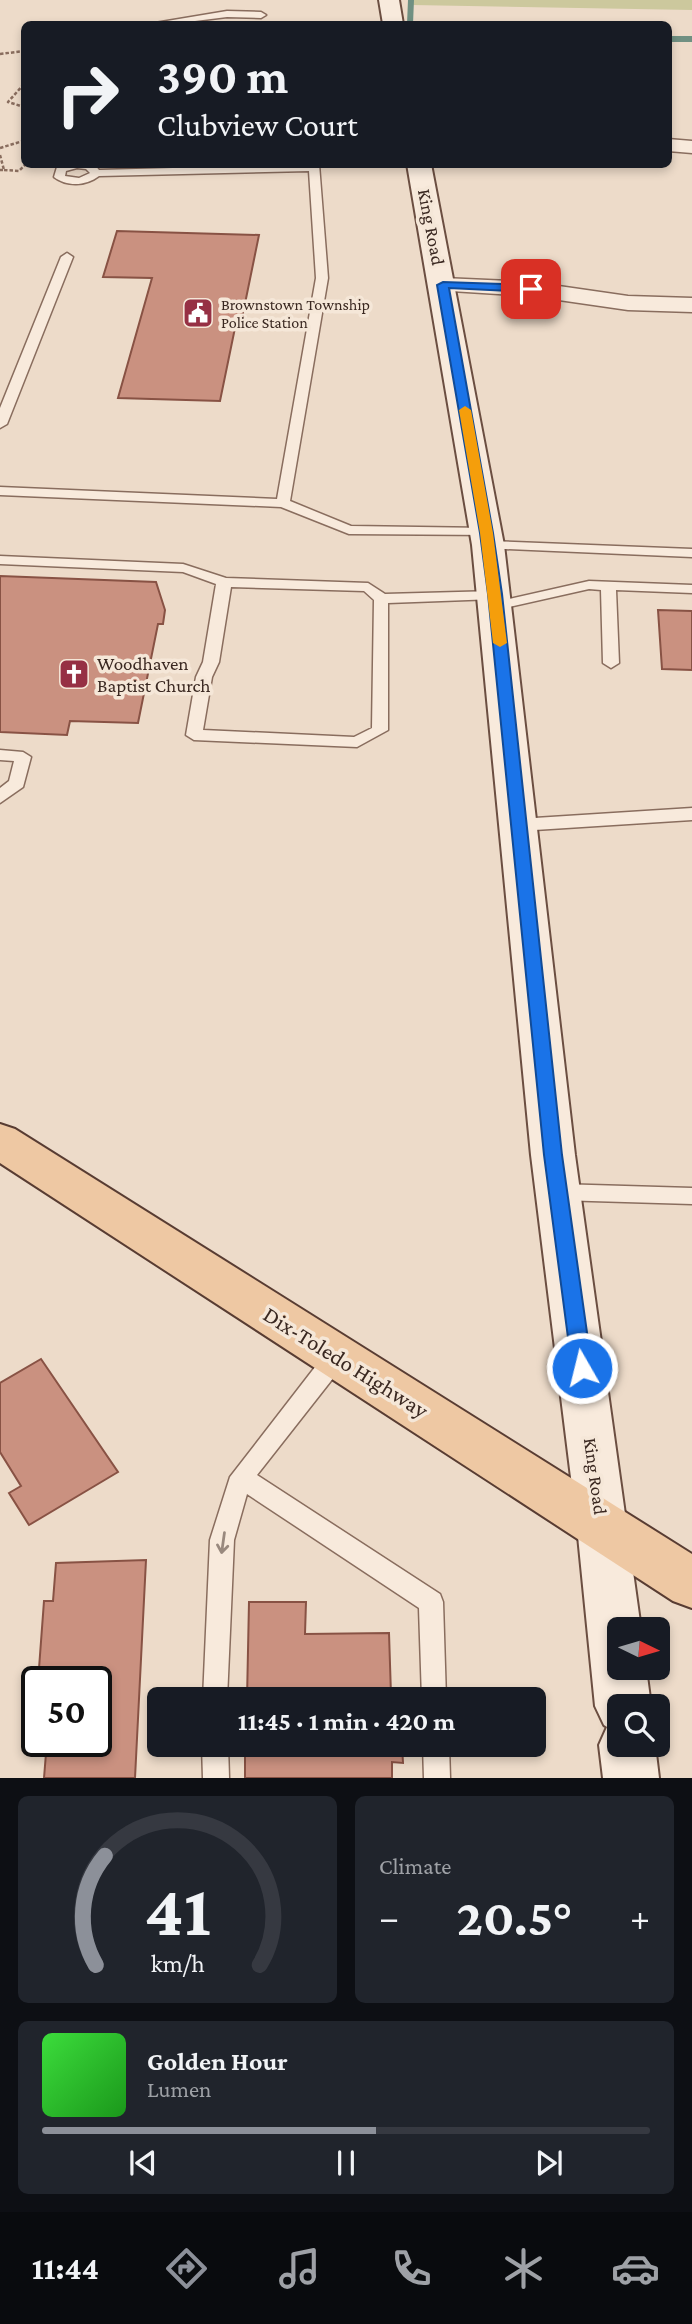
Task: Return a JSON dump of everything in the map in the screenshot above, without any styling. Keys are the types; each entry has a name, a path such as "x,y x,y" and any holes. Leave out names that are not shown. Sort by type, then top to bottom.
{"main road":[{"path":"388,0 392,21"},
{"name":"King Road","path":"420,168 488,539 558,1192 603,1526 622,1694"},
{"name":"Dix-Toledo Highway","path":"0,1141 692,1583"},
{"path":"628,1757 631,1778"}],"street":[{"path":"672,131 692,133"},
{"path":"672,145 692,147"},
{"path":"443,285 531,289 628,303 692,305"}],"lane":[{"path":"258,2 258,9 266,21"},
{"path":"176,21 227,14 261,15"},
{"path":"96,173 252,168"},
{"path":"283,503 322,278 314,168"},
{"path":"0,424 67,257"},
{"path":"0,491 283,503 349,530 692,553"},
{"path":"0,560 183,568 224,582 368,587 381,599 495,600 589,585 692,589"},
{"path":"224,582 211,662 204,677 194,735 357,742 380,730 381,599"},
{"path":"608,586 611,663"},
{"path":"0,755 23,757 17,783 0,797"},
{"path":"519,825 692,814"},
{"path":"558,1192 692,1196"},
{"path":"216,1687 222,1540 241,1477 337,1356"},
{"path":"241,1477 431,1602 434,1687"},
{"path":"215,1757 216,1778"},
{"path":"436,1757 437,1778"}],"path":[{"path":"0,54 21,51"},
{"path":"8,102 21,87"},
{"path":"0,102 21,106"},
{"path":"0,148 21,142"},
{"path":"0,155 2,170 19,171 22,168"}],"shaded area":[{"path":"411,0 692,0 692,10 412,5"}],"building":[{"name":"Brownstown Township Police Station","path":"117,231 259,235 241,323 236,323 220,401 118,398 152,278 103,277"},
{"name":"Woodhaven Baptist Church","path":"0,576 156,582 165,610 163,624 158,624 138,723 70,721 67,735 0,732"},
{"path":"658,610 692,611 692,670 662,669"},
{"path":"41,1359 118,1472 29,1525 9,1493 21,1486 0,1452 0,1383"},
{"path":"146,1560 135,1778 44,1778 46,1757 112,1757 112,1666 39,1666 44,1601 53,1601 56,1563"},
{"path":"249,1602 306,1602 305,1634 389,1633 391,1687 247,1687"},
{"path":"245,1757 403,1757 403,1763 392,1762 392,1778 245,1778"}],"waterway":[{"path":"410,21 411,0"},
{"path":"672,39 692,39"}],"slow traffic":[{"path":"465,410 487,533 500,643"}],"place":[{"name":"Brownstown Township Police Station","path":"198,313"},
{"name":"Woodhaven Baptist Church","path":"74,674"}],"route":[{"path":"531,289 443,285 487,533 495,594 553,1155 582,1368"}]}
